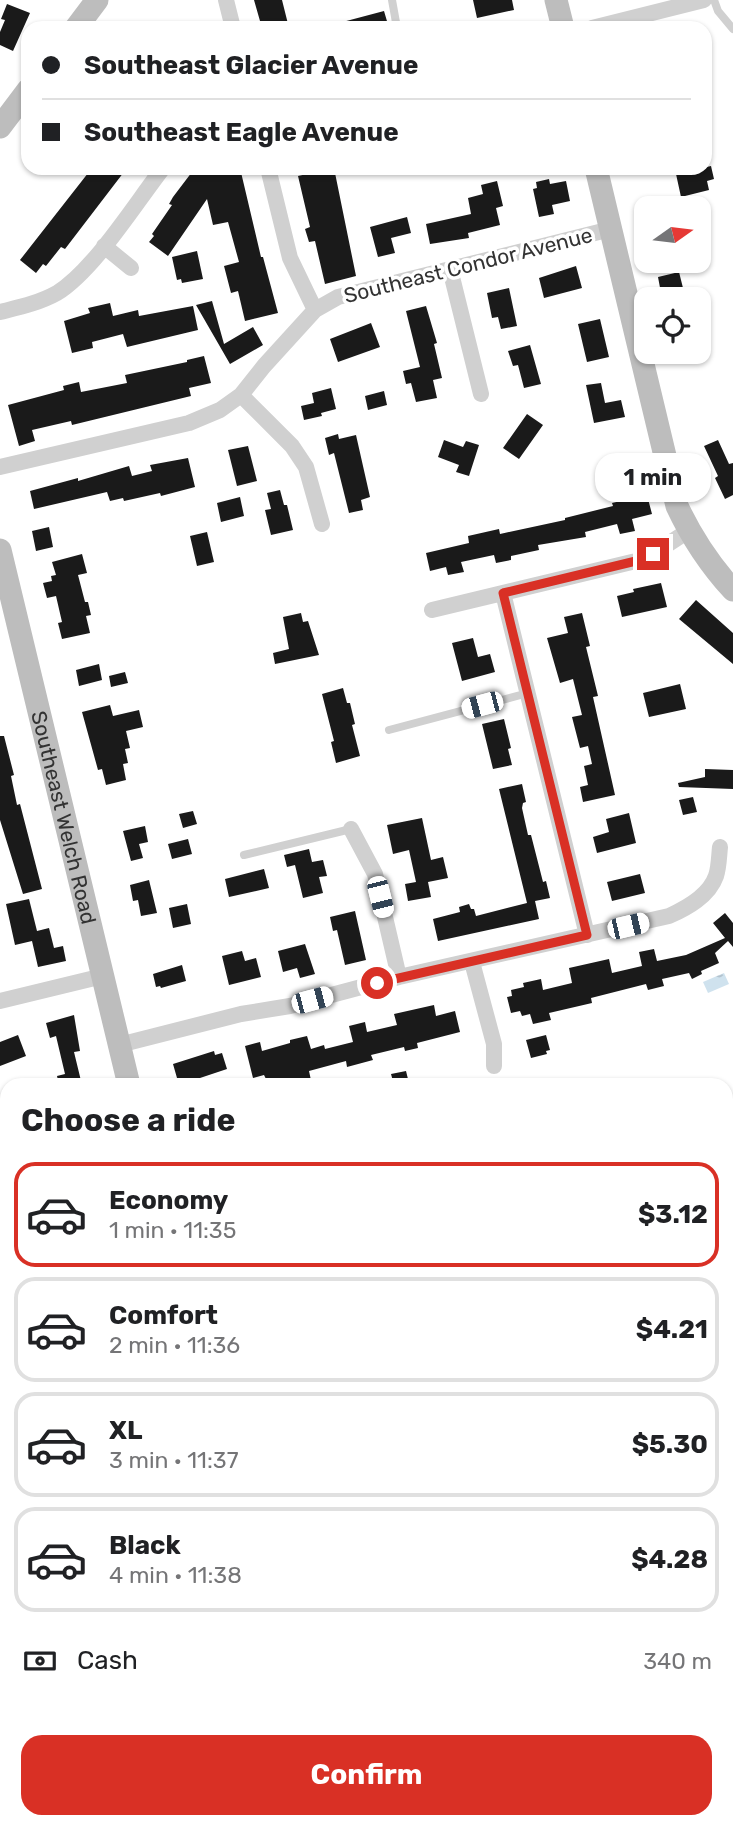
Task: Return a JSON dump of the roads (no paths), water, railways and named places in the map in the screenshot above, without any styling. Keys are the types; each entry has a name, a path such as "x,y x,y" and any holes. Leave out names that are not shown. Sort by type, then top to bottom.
{"street":[{"path":"80,21 97,0"},
{"path":"226,0 231,21"},
{"path":"556,0 561,21"},
{"path":"620,21 705,0"},
{"path":"0,127 21,99"},
{"path":"0,312 22,307 55,293 82,272 158,175"},
{"path":"270,175 290,258 315,310"},
{"path":"598,175 677,506 701,552 733,590"},
{"name":"Southeast Condor Avenue","path":"0,467 189,423 220,410 241,395 315,310 338,297 611,229"},
{"path":"104,246 131,268"},
{"path":"450,269 481,394"},
{"path":"241,395 292,446 306,467 322,524"},
{"path":"432,610 636,561 653,554 688,531"},
{"name":"Southeast Welch Road","path":"0,550 127,1078"},
{"path":"503,593 587,935"},
{"path":"351,829 375,874 399,977"},
{"path":"120,1045 241,1014 290,1006 399,977 669,916 684,910 708,890 716,876 720,847"},
{"path":"472,962 494,1044 494,1066"},
{"path":"0,1001 103,976"}],"lane":[{"path":"392,0 396,21"},
{"path":"714,0 718,11 733,29"},
{"path":"389,730 528,693"},
{"path":"244,855 351,829"}],"water":[{"path":"724,973 729,984 708,993 703,982"}]}
